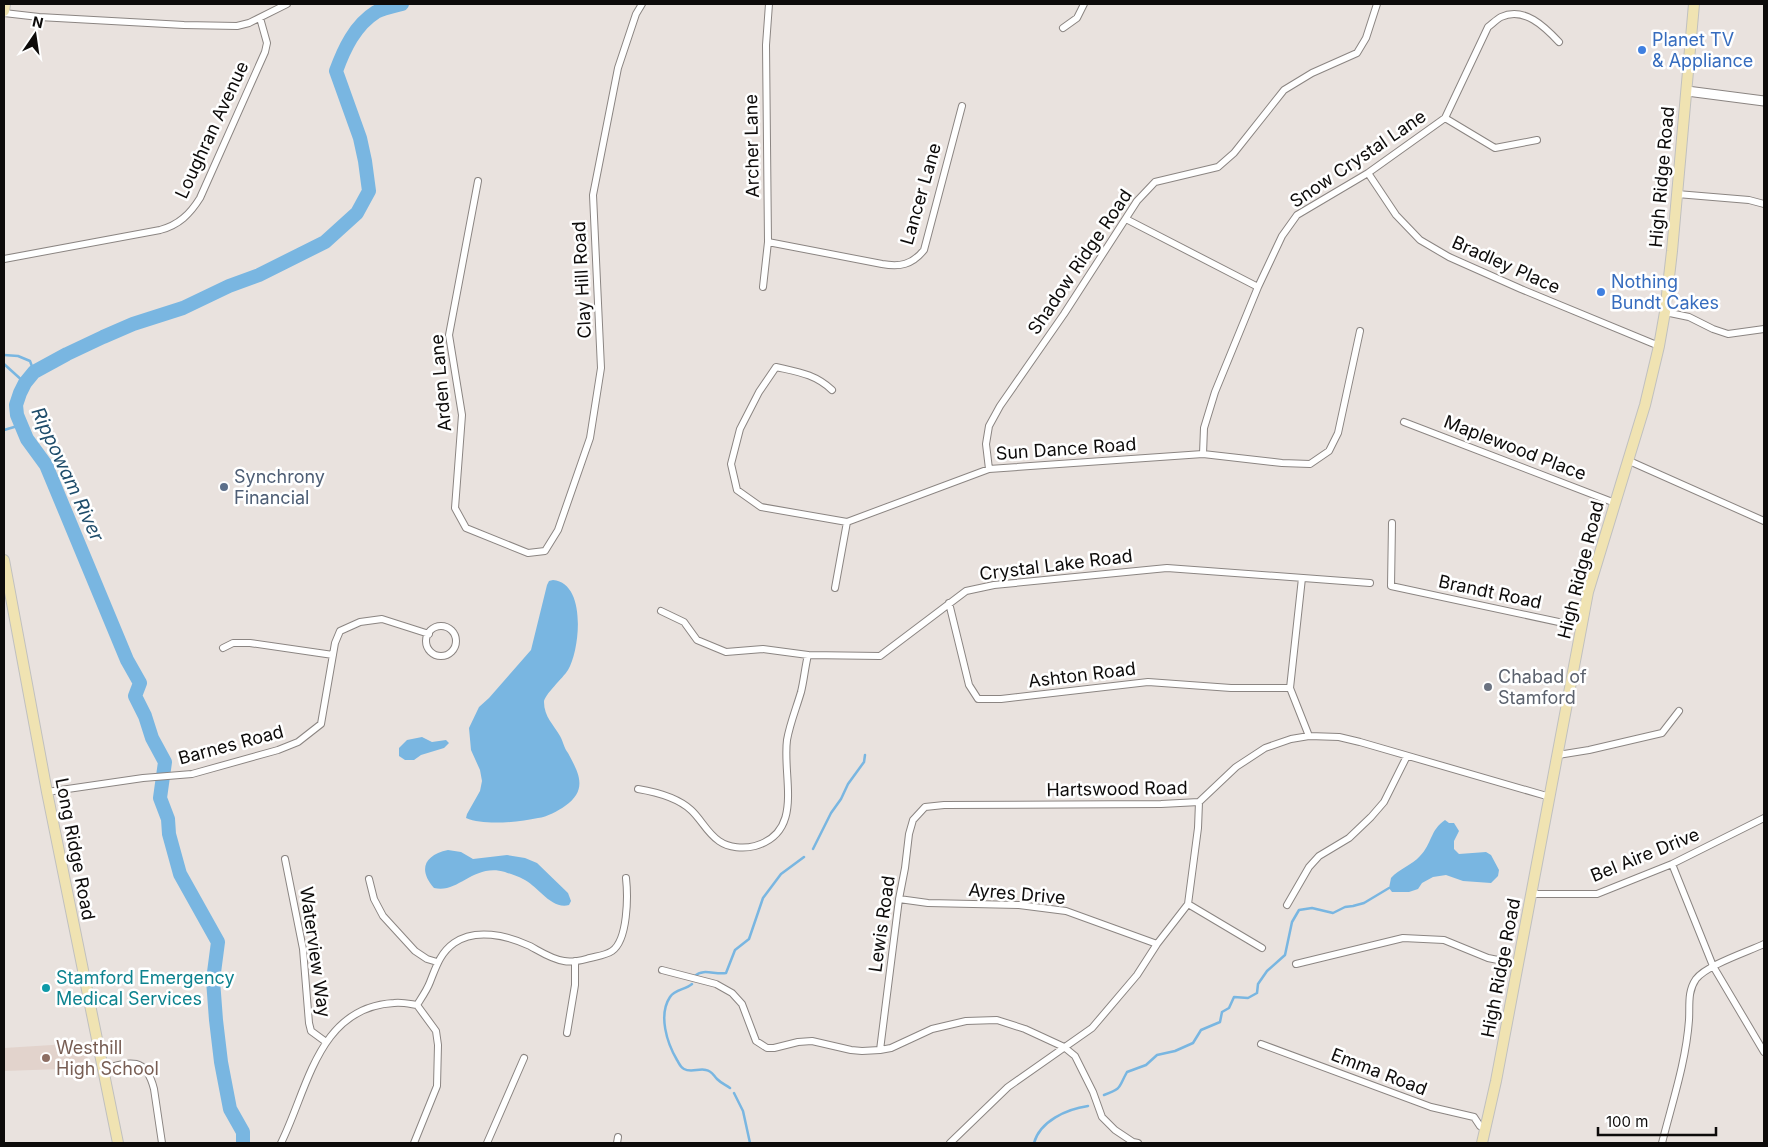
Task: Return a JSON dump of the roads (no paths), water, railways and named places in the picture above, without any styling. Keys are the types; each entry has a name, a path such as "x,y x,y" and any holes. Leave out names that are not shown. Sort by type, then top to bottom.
{"main road":[{"path":"4,4 4,12"},
{"name":"High Ridge Road","path":"1482,1143 1532,894 1588,592 1645,405 1659,346 1665,312 1694,4"},
{"name":"Long Ridge Road","path":"4,560 47,792 118,1143"}],"street":[{"path":"4,12 39,17 215,27 250,24 287,4"},
{"name":"Clay Hill Road","path":"545,551 558,530 590,438 601,368 593,195 618,68 636,14 642,4"},
{"name":"Archer Lane","path":"763,287 768,242 766,45 769,4"},
{"path":"1063,28 1077,18 1084,4"},
{"name":"Shadow Ridge Road","path":"989,469 986,444 989,426 1000,406 1064,314 1137,201 1156,182 1218,167 1234,153 1284,90 1312,72 1357,53 1366,38 1377,4"},
{"name":"Snow Crystal Lane","path":"1203,454 1204,428 1215,392 1258,287 1282,236 1297,215 1368,173 1445,118 1488,26 1501,17 1518,14 1543,25 1560,42"},
{"name":"Loughran Avenue","path":"4,259 160,230 170,227 186,217 200,198 263,58 267,43 260,18"},
{"path":"1687,92 1764,101"},
{"name":"Lancer Lane","path":"768,242 882,264 899,266 910,263 924,250 962,106"},
{"path":"1445,118 1495,148 1537,140"},
{"name":"Bradley Place","path":"1368,173 1396,215 1420,240 1449,258 1659,346"},
{"name":"Arden Lane","path":"478,181 453,306 450,335 462,416 455,508 466,528 528,553 545,551"},
{"path":"1677,194 1749,200 1764,204"},
{"path":"1126,219 1258,287"},
{"path":"1665,312 1689,317 1728,334 1764,329"},
{"name":"Sun Dance Road","path":"847,522 989,469 1203,454 1282,463 1310,464 1329,451 1338,434 1360,331"},
{"path":"832,390 822,381 809,375 776,367 759,392 740,429 731,464 738,490 761,506 847,522 835,588"},
{"name":"Maplewood Place","path":"1404,422 1615,503"},
{"path":"1627,460 1764,521"},
{"name":"Brandt Road","path":"1392,523 1391,586 1582,627"},
{"name":"Crystal Lake Road","path":"661,611 684,622 698,640 726,652 763,649 808,655 880,656 966,591 994,585 1167,568 1370,583"},
{"path":"1302,578 1290,688 1310,736"},
{"name":"Ashton Road","path":"949,603 970,685 978,699 1001,699 1148,682 1231,688 1290,688"},
{"name":"Barnes Road","path":"47,792 143,778 187,774 278,750 298,742 320,724 335,643 340,631 360,622 382,619 429,634"},
{"name":"Barnes Road","path":"437,627 448,628 455,636 455,647 448,655 437,656 432,653 427,644 429,634 437,627"},
{"path":"223,648 233,643 250,643 333,655"},
{"path":"638,789 672,798 691,809 705,828 719,841 736,848 752,847 767,842 778,834 785,818 789,800 786,769 787,742 792,716 801,692 808,655"},
{"path":"1558,755 1589,750 1662,733 1679,711"},
{"name":"Hartswood Road","path":"925,808 944,805 1199,802 1236,767 1265,748 1291,739 1310,736 1339,737 1550,797"},
{"path":"1287,905 1309,867 1319,856 1349,838 1372,817 1384,802 1407,756"},
{"path":"950,1143 1008,1086 1092,1028 1137,974 1157,944 1188,904 1198,828 1199,802"},
{"name":"Lewis Road","path":"880,1050 909,834 913,820 925,808"},
{"name":"Bel Aire Drive","path":"1532,894 1597,894 1672,864 1764,818"},
{"name":"Waterview Way","path":"285,859 303,950 309,1023 311,1031 326,1042"},
{"path":"1672,864 1713,966 1764,1052"},
{"path":"417,1005 430,983 437,962 454,943 467,937 478,934 506,938 529,946 549,957 566,962 604,954 613,950 622,935 627,902 626,878"},
{"path":"369,879 374,899 384,916 415,950 427,959 437,962"},
{"name":"Ayres Drive","path":"899,899 928,903 1019,905 1066,911 1157,944"},
{"path":"1188,904 1262,948"},
{"path":"1296,964 1404,938 1444,940 1488,958 1518,964"},
{"path":"1662,1143 1688,1041 1690,1016 1688,1000 1696,979 1713,966 1764,944"},
{"path":"567,1033 575,985 576,961"},
{"path":"662,970 716,984 732,993 742,1004 756,1041 767,1048 812,1041 857,1051 880,1050 891,1048 932,1029 966,1021 997,1020 1025,1028 1064,1047 1075,1056 1093,1092 1102,1117 1114,1130 1133,1142 1138,1143"},
{"path":"281,1143 312,1066 326,1042 344,1022 370,1006 395,1002 417,1005 436,1031 438,1045 437,1086 414,1143"},
{"name":"Emma Road","path":"1261,1044 1430,1107 1474,1117 1480,1126 1486,1128"},
{"path":"488,1143 524,1058"},
{"path":"104,1069 131,1062 142,1065 146,1070 152,1080 154,1089 162,1143"}],"water":[{"path":"553,580 564,584 571,593 576,605 578,619 577,634 576,648 568,670 547,695 544,707 578,774 579,787 577,793 562,808 552,814 541,817 502,822 482,822 466,818 480,791 482,781 480,770 471,750 469,728 479,707 531,650 547,585 549,581"},
{"path":"422,737 432,742 446,740 449,743 444,748 421,755 414,760 405,760 399,756 399,748 407,740"},
{"path":"1445,820 1449,823 1454,823 1459,831 1454,841 1454,849 1459,854 1486,852 1491,855 1499,870 1498,876 1491,883 1463,881 1446,875 1433,877 1422,883 1418,889 1409,892 1392,892 1389,888 1391,878 1420,856 1427,847 1436,828"},
{"path":"448,850 461,852 473,859 507,855 525,858 537,863 568,893 571,901 569,905 562,906 556,904 521,878 494,870 475,875 451,887 443,889 434,888 426,875 426,864 433,856"}],"waterway":[{"name":"Rippowam River","path":"243,1143 243,1132 230,1109 221,1062 213,980 218,942 180,874 169,834 168,819 160,798 165,762 152,738 145,716 135,696 140,683 127,660 46,465 27,439 17,415 16,405 25,383 34,372 67,354 133,324 183,308 229,286 259,275 325,242 357,213 369,191 365,161 360,138 336,71 347,46 362,24 379,11 402,4"},
{"path":"4,355 18,356 30,361 34,372"},
{"path":"4,364 25,383"},
{"path":"4,430 21,425"},
{"path":"813,849 831,813 864,762 865,755"},
{"path":"695,976 702,972 726,973 735,950 749,939 763,898 781,874 804,857"},
{"path":"1104,1095 1119,1087 1127,1072 1146,1065 1157,1055 1175,1051 1193,1043 1201,1030 1220,1022 1222,1012 1229,1008 1234,997 1248,998 1257,993 1258,984 1267,971 1285,955 1292,922 1299,910 1312,908 1333,913 1345,907 1364,903 1389,888"},
{"path":"692,984 675,992 666,1004 664,1020 670,1046 683,1068 689,1071 703,1070 711,1072 730,1088"},
{"path":"734,1093 743,1111 750,1143"},
{"path":"1034,1143 1042,1128 1055,1117 1088,1106"}],"place":[{"name":"Planet TV & Appliance","path":"1642,50"},
{"name":"Nothing Bundt Cakes","path":"1601,292"},
{"name":"Synchrony Financial","path":"224,487"},
{"name":"Chabad of Stamford","path":"1488,687"},
{"name":"Stamford Emergency Medical Services","path":"46,988"},
{"name":"Westhill High School","path":"46,1058"}]}
